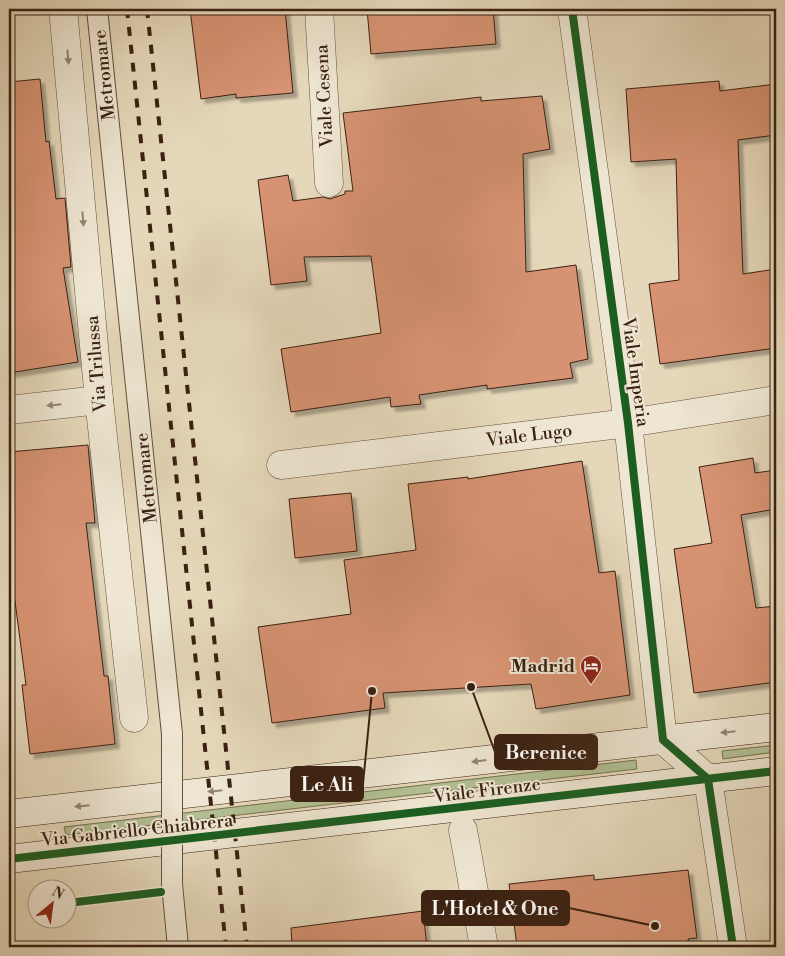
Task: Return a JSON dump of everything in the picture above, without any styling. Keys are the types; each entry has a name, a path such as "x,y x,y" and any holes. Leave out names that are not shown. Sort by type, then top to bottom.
{"street":[{"name":"Via Trilussa","path":"63,9 99,400 134,718"},
{"name":"Viale Cesena","path":"319,9 330,183"},
{"name":"Viale Imperia","path":"572,9 628,423 664,740"},
{"path":"9,410 99,400"},
{"name":"Viale Lugo","path":"281,465 628,423 776,400"},
{"name":"Viale Firenze","path":"264,786 776,727"},
{"path":"664,740 708,779 733,947"},
{"name":"Viale Firenze","path":"269,830 776,771"},
{"name":"Via Gabriello Chiabrera","path":"9,814 264,786"},
{"name":"Via Gabriello Chiabrera","path":"9,859 269,830"},
{"path":"464,830 484,947"}],"lane":[{"name":"Metromare","path":"97,9 172,734 172,884 178,947"}],"green space":[{"path":"776,745 776,752 723,759 722,751"},
{"path":"636,760 637,769 66,835 64,827"}],"building":[{"path":"190,9 285,9 293,93 236,98 236,94 201,99"},
{"path":"367,9 493,9 496,44 371,54"},
{"path":"40,79 46,142 49,141 56,199 65,198 71,267 63,268 78,362 9,373 9,82"},
{"path":"719,81 720,91 776,84 776,135 738,140 743,274 776,269 776,348 660,364 649,284 679,280 676,159 631,162 626,89"},
{"path":"542,96 550,149 523,154 526,272 576,265 588,359 570,363 573,378 487,389 487,385 419,395 421,404 391,407 390,397 291,412 281,349 381,333 371,256 304,257 307,281 271,285 258,180 288,175 293,201 323,197 330,199 345,194 345,191 353,191 343,113 481,97 481,101"},
{"path":"88,445 95,523 86,523 104,676 108,676 115,744 30,754 22,685 26,685 11,571 14,571 9,521 9,452"},
{"path":"753,458 755,473 776,470 776,509 741,515 756,608 776,606 776,682 694,693 674,549 712,543 699,467"},
{"path":"582,461 599,573 615,571 630,695 536,709 531,684 383,693 385,708 272,723 258,627 351,614 344,560 416,550 408,484 468,477 468,479"},
{"path":"351,493 357,551 295,558 289,499"},
{"path":"688,870 697,938 688,939 689,947 517,947 509,884 594,875 594,880"},
{"path":"423,911 427,947 292,947 291,928"}],"railway":[{"path":"127,9 226,947"},
{"path":"147,9 247,947"}],"cycle path":[{"path":"572,9 628,423 663,740 708,779 733,947"},
{"path":"9,859 776,771"},
{"path":"78,902 161,892"}],"place":[{"name":"Madrid","path":"591,685"},
{"name":"Berenice","path":"471,687"},
{"name":"Le Ali","path":"372,691"},
{"name":"L'Hotel & One","path":"655,926"}]}
